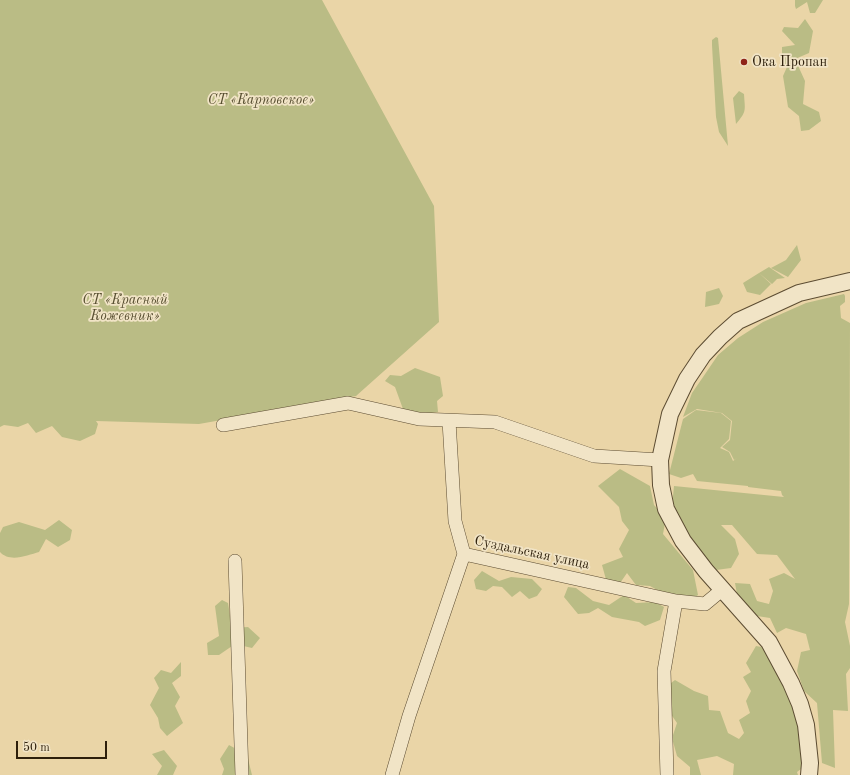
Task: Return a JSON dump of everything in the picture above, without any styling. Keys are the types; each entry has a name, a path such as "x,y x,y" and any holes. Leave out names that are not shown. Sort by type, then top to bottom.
{"street":[{"path":"809,775 810,763 806,725 792,683 769,642 706,571 683,541 666,509 661,485 660,460 670,414 687,379 703,355 720,337 738,321 799,293 850,281"},
{"path":"223,425 348,403 419,419 495,422 594,456 660,460"},
{"path":"449,421 455,521 464,554"},
{"name":"Суздальская улица","path":"392,775 409,716 464,554 676,601 705,604 723,589"},
{"path":"235,561 242,775"},
{"path":"667,775 664,671 676,601"}],"green space":[{"path":"0,0 322,0 434,206 439,322 356,396 199,424 96,421 98,424 95,434 80,441 62,437 52,426 36,433 28,423 18,427 4,425 0,427"},
{"path":"795,0 823,0 815,13 810,13 807,2 796,9"},
{"path":"805,19 813,31 809,53 795,59 805,81 803,104 819,112 821,121 809,130 801,131 799,116 788,107 783,76 787,67 782,62 782,47 795,45 782,31 784,27 798,28"},
{"path":"716,37 718,38 728,146 719,132 716,117 712,40"},
{"path":"739,91 744,94 745,108 744,113 736,124 733,98"},
{"path":"797,245 801,260 788,277 771,268 786,260"},
{"path":"769,267 785,278 777,279 772,284 759,273"},
{"path":"759,273 771,284 760,295 747,292 743,283"},
{"path":"719,288 723,296 719,304 705,307 706,292"},
{"path":"844,294 845,302 840,306 841,318 850,323 849,604 845,622 850,646 850,668 846,674 848,711 833,710 835,768 822,763 817,703 804,691 797,671 801,652 810,650 806,634 786,628 777,633 770,618 757,616 737,594 735,583 750,584 757,601 769,604 773,591 769,579 784,573 795,579 777,555 757,554 732,525 721,525 735,539 739,554 731,568 716,570 696,548 672,506 674,486 784,497 781,491 697,481 693,474 681,478 669,474 683,419 696,410 721,413 731,421 729,439 720,448 729,452 733,461 737,458 734,460 730,452 722,447 730,440 732,421 722,413 697,409 683,417 692,393 718,355 738,338 763,322 806,303"},
{"path":"415,368 440,377 443,396 437,401 438,412 417,415 403,409 395,387 385,381 390,375 401,376"},
{"path":"620,469 650,486 654,505 666,518 663,534 693,570 698,595 684,605 650,586 636,585 627,573 618,586 607,583 602,565 623,557 619,549 629,530 622,521 619,507 598,486"},
{"path":"59,520 72,530 70,540 58,547 46,539 39,552 30,555 14,558 0,552 0,533 3,527 19,522 45,530"},
{"path":"482,571 499,581 511,577 532,579 542,589 537,596 529,599 520,591 512,597 502,587 493,586 486,591 476,589 474,580"},
{"path":"568,587 576,588 593,601 609,605 624,595 636,603 655,602 664,607 660,620 645,626 639,622 612,617 598,608 589,613 578,614 564,597"},
{"path":"222,600 228,603 232,628 248,627 260,638 252,648 235,644 219,655 208,655 207,643 219,636 215,606"},
{"path":"756,646 767,648 794,708 804,749 805,766 797,772 798,775 733,775 734,764 717,756 697,760 701,775 690,775 690,767 677,756 672,738 677,723 666,707 667,686 675,680 694,691 708,696 709,710 720,711 728,733 739,739 744,733 739,720 750,713 746,701 751,691 743,677 751,672 746,663"},
{"path":"181,662 181,676 172,683 180,697 175,706 183,723 167,736 160,728 158,718 150,705 159,688 154,678 161,670 171,673"},
{"path":"229,745 247,755 252,775 222,775 224,769 220,759"},
{"path":"164,750 177,766 173,775 157,775 162,766 152,754"}],"place":[{"name":"Ока Пропан","path":"744,62"}],"park label":[{"name":"СТ «Карповское»","path":"261,100"},
{"name":"СТ «Красный Кожевник»","path":"125,308"}]}
